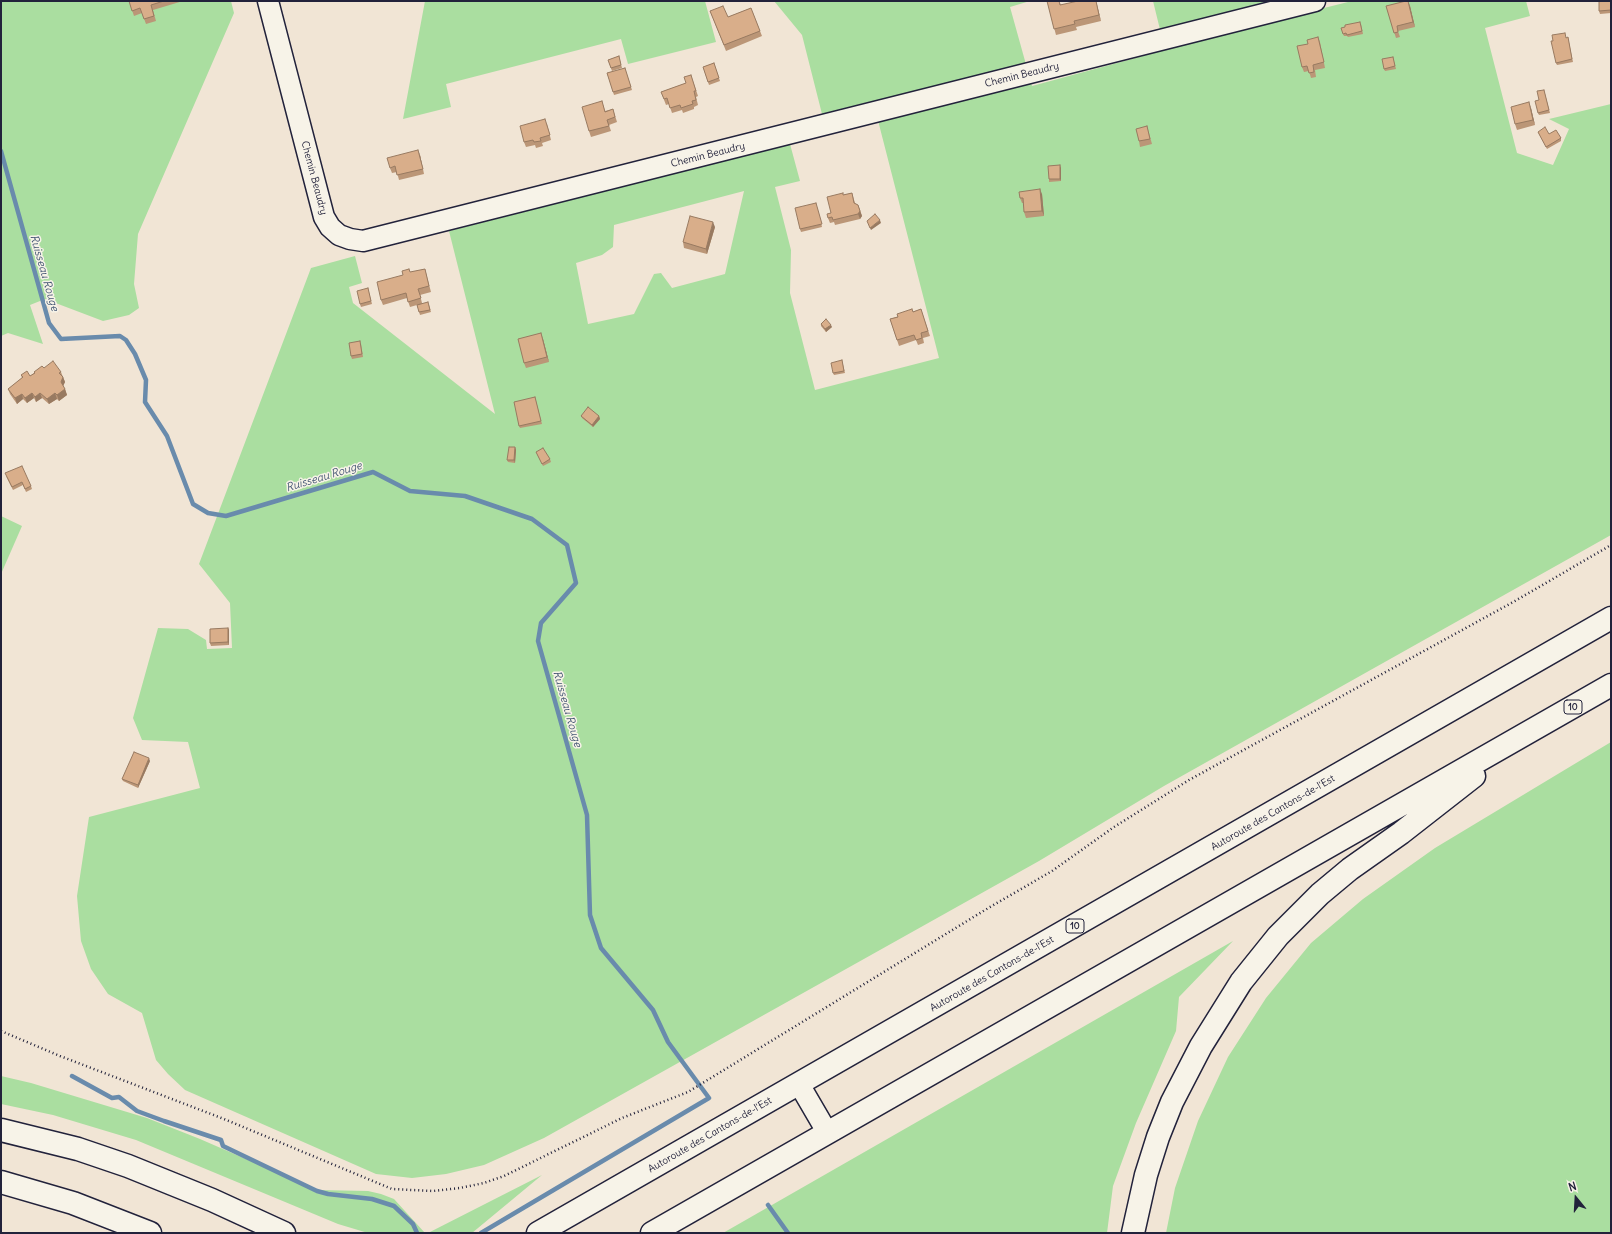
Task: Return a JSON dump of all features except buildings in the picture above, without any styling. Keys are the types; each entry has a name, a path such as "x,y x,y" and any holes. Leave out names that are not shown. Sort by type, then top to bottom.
{"highway":[{"name":"Autoroute des Cantons-de-l'Est","path":"538,1233 1611,618"},
{"name":"10","path":"652,1233 1611,685"},
{"path":"1133,1233 1140,1196 1148,1168 1172,1102 1210,1029 1234,992 1265,951 1305,908 1334,882 1401,833 1535,729"},
{"path":"1,1130 70,1147 128,1166 212,1200 284,1233"},
{"path":"1,1182 73,1203 150,1233"}],"street":[{"name":"Chemin Beaudry","path":"268,1 324,217 330,227 339,235 350,239 363,241 1315,1"},
{"path":"799,1084 827,1132"}],"path":[{"path":"1,1031 60,1056 224,1119 380,1185 400,1190 447,1190 472,1186 494,1180 622,1118 688,1092 1052,871 1127,818 1189,780 1611,546"}],"green space":[{"path":"1,1 231,1 234,13 138,234 134,284 139,308 129,315 103,321 45,299 30,305 43,344 8,333 1,336"},
{"path":"425,1 705,1 716,42 628,64 621,39 446,84 451,107 403,119"},
{"path":"774,1 1030,1 1010,7 1032,86 1165,50 1153,1 1314,1 1316,10 1352,1 1526,1 1530,16 1485,28 1517,153 1553,165 1569,129 1549,119 1611,104 1611,535 1164,786 1039,861 544,1138 484,1165 446,1174 412,1178 376,1174 185,1090 156,1060 142,1013 108,994 91,969 81,941 77,896 89,817 200,788 188,742 142,740 133,718 158,628 188,629 206,640 207,649 232,648 230,603 199,564 311,268 355,256 362,283 349,287 353,303 495,414 449,231 790,144 800,181 775,187 791,250 790,293 815,390 939,358 873,101 822,114 802,35","holes":["744,191 725,274 672,288 661,273 654,274 634,314 588,324 576,263 602,255 613,247 614,225"]},
{"path":"1,516 22,526 1,574"},
{"path":"1611,742 1611,1233 1166,1233 1175,1188 1198,1121 1228,1057 1266,998 1311,943 1363,899 1435,848"},
{"path":"1233,941 1179,997 1176,1031 1136,1123 1113,1186 1107,1233 723,1233"},
{"path":"1,1076 31,1083 147,1118 200,1139 317,1190 368,1191 381,1194 394,1199 425,1233 368,1233 338,1224 136,1140 53,1115 1,1104"},
{"path":"542,1175 472,1233 428,1233"}],"waterway":[{"name":"Ruisseau Rouge","path":"1,151 49,323 61,339 120,336 126,340 135,354 146,380 145,402 167,436 193,504 208,513 226,516 373,472 410,491 465,496 532,519 567,545 576,583 541,623 538,641 587,815 590,915 601,948 653,1010 668,1042 709,1098 481,1233"},
{"path":"72,1076 112,1098 119,1097 137,1111 221,1140 223,1146 317,1191 328,1194 372,1199 394,1206 413,1224 417,1233"},
{"name":"Ruisseau Rouge","path":"768,1205 788,1233"}]}
